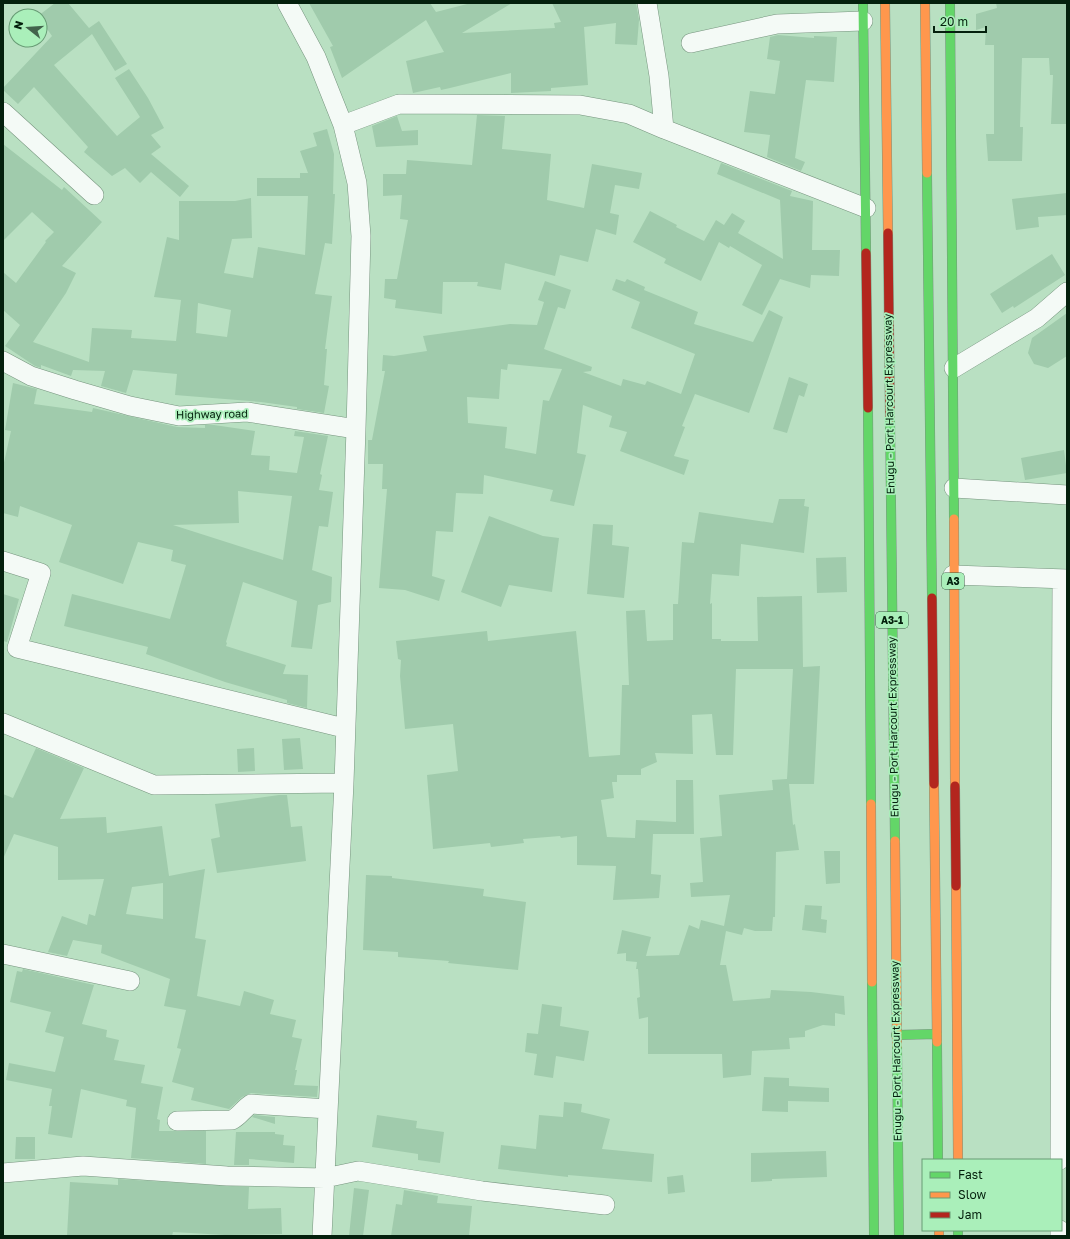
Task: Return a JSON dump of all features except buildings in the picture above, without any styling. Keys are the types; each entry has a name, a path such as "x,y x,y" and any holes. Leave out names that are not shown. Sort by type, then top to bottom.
{"main road":[{"name":"Enugu - Port Harcourt Expressway","path":"885,3 898,1236"},
{"path":"925,3 938,1159"},
{"name":"A3","path":"950,3 954,368 953,575 958,1159"},
{"name":"Enugu - Port Harcourt Expressway","path":"863,12 866,208 874,1236"},
{"path":"896,1034 937,1034"}],"street":[{"path":"287,3 316,57 343,125 358,183 361,236 356,429 344,728 344,783 322,1236"},
{"path":"647,3 659,76 664,130"},
{"path":"691,43 777,24 863,12"},
{"path":"343,125 399,104 580,105 629,114 664,130 866,208"},
{"path":"3,112 94,195"},
{"path":"954,368 1037,318 1067,292"},
{"name":"Highway road","path":"3,361 31,376 75,390 130,406 179,416 247,412 356,429"},
{"path":"954,488 1067,494"},
{"path":"3,561 41,573 16,648 344,728"},
{"path":"953,575 1064,579 1060,1159"},
{"path":"3,723 154,785 344,783"},
{"path":"3,954 130,981"},
{"path":"177,1120 232,1120 239,1117 245,1108 251,1104 328,1109"},
{"path":"3,1174 83,1166 227,1176 325,1178 358,1171 482,1191 606,1205"}],"traffic: fast":[{"path":"863,3 866,253"},
{"path":"950,3 954,519"},
{"path":"927,173 932,598"},
{"path":"868,408 871,804"},
{"path":"890,418 895,841"},
{"path":"872,982 874,1236"},
{"path":"896,1035 937,1034"},
{"path":"937,1042 938,1159"},
{"path":"897,1046 899,1236"},
{"path":"958,1231 958,1236"}],"traffic: slow":[{"path":"885,3 888,233"},
{"path":"925,3 927,173"},
{"path":"954,519 955,786"},
{"path":"934,784 937,1042"},
{"path":"871,804 872,982"},
{"path":"895,841 897,1046"},
{"path":"956,886 958,1159"},
{"path":"939,1231 939,1236"}],"traffic: jam":[{"path":"888,233 890,418"},
{"path":"866,253 868,408"},
{"path":"932,598 934,784"},
{"path":"955,786 956,886"}]}
